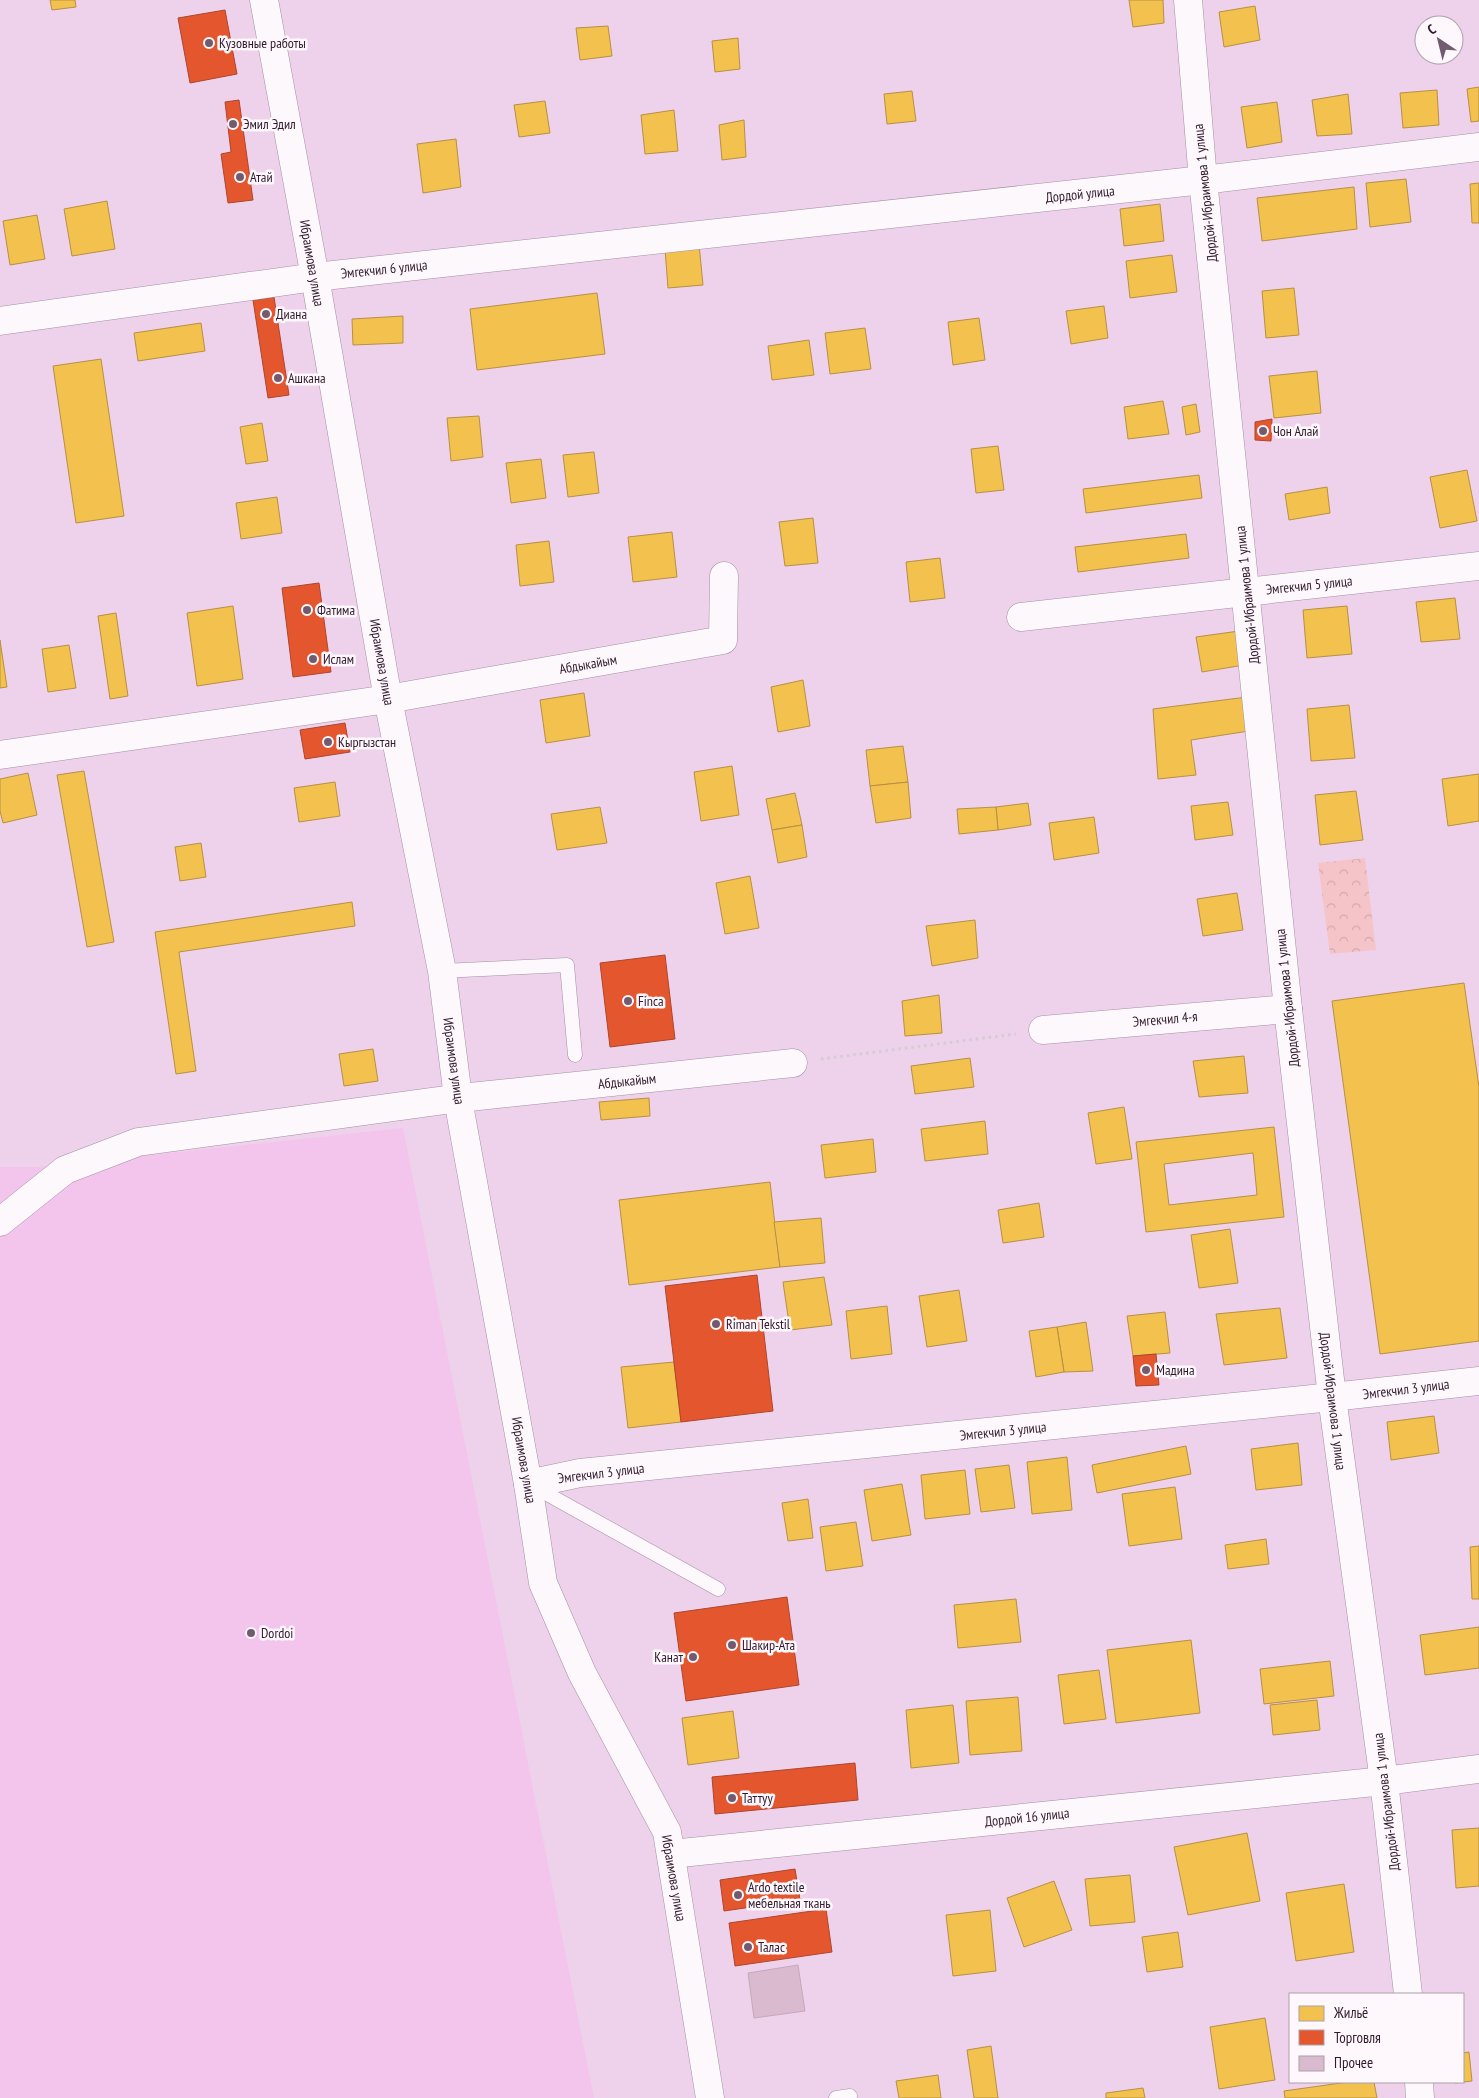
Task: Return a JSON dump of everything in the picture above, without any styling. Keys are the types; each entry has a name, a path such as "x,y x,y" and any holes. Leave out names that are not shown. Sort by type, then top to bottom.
{"street":[{"name":"Ибраимова улица","path":"264,0 315,277 388,699 442,971 460,1098 459,1105 528,1484 543,1583 582,1673 667,1832 710,2098"},
{"name":"Дордой-Ибраимова 1 улица","path":"1188,0 1204,180 1288,1009 1332,1397 1384,1781 1408,1993"},
{"name":"Дордой улица","path":"680,237 1204,180 1479,147"},
{"name":"Эмгекчил 6 улица","path":"0,321 315,277 680,237"},
{"name":"Эмгекчил 5 улица","path":"1021,617 1479,566"},
{"name":"Абдыкайым","path":"388,699 723,640 724,576"},
{"path":"0,755 388,699"},
{"name":"Эмгекчил 4-я","path":"1042,1030 1288,1009"},
{"name":"Абдыкайым","path":"0,1222 65,1170 138,1142 460,1098 793,1063"},
{"name":"Эмгекчил 3 улица","path":"528,1484 580,1473 1479,1381"},
{"name":"Дордой 16 улица","path":"671,1854 1384,1781 1479,1769"},
{"path":"1418,2083 1420,2098"}],"lane":[{"path":"442,971 567,964 575,1055"},
{"path":"528,1484 718,1589"}],"path":[{"path":"793,1063 1042,1030"}],"shaded area":[{"name":"Dordoi","path":"403,1128 594,2098 0,2098 0,1167 37,1167"}],"green space":[{"path":"1365,858 1376,950 1330,954 1318,863"}],"building: Жильё":[{"path":"50,0 75,0 76,7 52,10"},
{"path":"1129,0 1163,0 1164,23 1133,27"},
{"path":"1255,6 1260,40 1224,47 1219,12"},
{"path":"608,26 612,56 580,60 576,28"},
{"path":"738,38 740,69 715,72 712,41"},
{"path":"1479,87 1479,121 1471,122 1467,89"},
{"path":"1437,90 1439,125 1403,128 1400,93"},
{"path":"912,91 916,121 887,124 884,94"},
{"path":"1348,94 1352,134 1317,136 1312,100"},
{"path":"545,101 550,133 519,137 514,105"},
{"path":"1277,102 1282,142 1247,148 1241,107"},
{"path":"674,110 678,151 645,154 641,115"},
{"path":"744,120 746,157 722,160 719,125"},
{"path":"456,139 461,187 423,193 417,144"},
{"path":"1406,179 1411,222 1370,227 1366,183"},
{"path":"1479,183 1479,223 1472,223 1470,184"},
{"path":"1354,187 1357,229 1262,241 1257,198"},
{"path":"107,201 115,249 72,256 64,209"},
{"path":"1160,204 1164,241 1124,246 1120,209"},
{"path":"37,215 45,259 10,265 3,221"},
{"path":"699,244 703,285 668,288 665,249"},
{"path":"1172,255 1177,292 1130,298 1126,261"},
{"path":"1294,288 1299,335 1266,338 1262,291"},
{"path":"597,293 605,354 477,370 470,309"},
{"path":"1104,306 1108,338 1071,344 1066,311"},
{"path":"403,316 403,343 353,345 352,319"},
{"path":"979,318 985,360 953,365 948,322"},
{"path":"201,323 205,351 138,361 134,333"},
{"path":"865,328 871,369 830,374 825,333"},
{"path":"809,340 814,375 772,380 768,346"},
{"path":"101,359 124,516 76,523 53,366"},
{"path":"1317,371 1321,413 1274,418 1269,376"},
{"path":"1163,401 1169,434 1128,439 1124,407"},
{"path":"1196,404 1200,432 1186,435 1182,407"},
{"path":"479,416 483,457 451,461 447,418"},
{"path":"262,423 268,461 246,464 240,427"},
{"path":"998,446 1004,490 976,493 971,449"},
{"path":"594,452 599,493 568,497 563,455"},
{"path":"541,459 546,498 511,503 506,463"},
{"path":"1467,470 1477,521 1440,528 1430,477"},
{"path":"1199,475 1202,498 1086,513 1083,489"},
{"path":"1327,487 1330,513 1289,520 1285,494"},
{"path":"277,497 282,533 241,539 236,503"},
{"path":"813,518 818,563 785,566 779,522"},
{"path":"672,532 677,577 633,582 628,537"},
{"path":"1186,534 1189,558 1078,572 1075,547"},
{"path":"549,541 554,582 520,586 516,545"},
{"path":"940,558 945,598 910,602 906,562"},
{"path":"1455,598 1460,639 1421,642 1416,602"},
{"path":"233,606 243,679 197,686 187,613"},
{"path":"1347,606 1352,654 1307,658 1303,610"},
{"path":"116,613 128,696 110,699 98,616"},
{"path":"1239,631 1244,665 1202,672 1196,637"},
{"path":"0,640 7,687 0,688"},
{"path":"69,645 76,688 48,692 42,649"},
{"path":"803,680 810,726 778,732 771,687"},
{"path":"584,693 590,736 546,743 540,700"},
{"path":"1247,697 1249,731 1191,740 1196,775 1158,779 1153,709"},
{"path":"1349,705 1355,758 1311,761 1307,709"},
{"path":"903,746 908,782 870,786 866,750"},
{"path":"732,766 739,815 701,821 694,772"},
{"path":"84,771 114,942 87,947 57,775"},
{"path":"28,773 37,815 3,823 0,811 0,779"},
{"path":"1479,774 1479,821 1448,826 1442,779"},
{"path":"335,782 340,816 299,822 294,788"},
{"path":"908,782 911,818 876,823 870,786"},
{"path":"1356,791 1363,840 1320,845 1315,795"},
{"path":"795,793 802,825 772,830 766,799"},
{"path":"1228,802 1233,835 1195,840 1191,806"},
{"path":"1028,803 1031,825 998,830 996,807"},
{"path":"600,807 607,843 557,850 551,814"},
{"path":"996,807 998,830 959,834 957,809"},
{"path":"1094,817 1099,853 1054,860 1049,823"},
{"path":"802,825 807,857 778,863 772,830"},
{"path":"201,843 206,877 180,881 175,847"},
{"path":"750,876 759,928 725,934 716,883"},
{"path":"1237,893 1243,930 1203,936 1197,899"},
{"path":"352,902 355,926 179,952 196,1071 176,1074 155,932"},
{"path":"975,920 978,958 932,966 926,926"},
{"path":"1464,983 1479,1087 1479,1341 1380,1354 1332,1001"},
{"path":"939,995 942,1033 905,1036 902,1001"},
{"path":"373,1049 378,1081 344,1086 339,1054"},
{"path":"1244,1056 1248,1093 1199,1097 1193,1061"},
{"path":"970,1058 974,1087 915,1094 911,1066"},
{"path":"649,1098 650,1116 601,1120 599,1102"},
{"path":"1124,1107 1132,1159 1096,1164 1088,1113"},
{"path":"985,1121 988,1154 925,1161 921,1129"},
{"path":"1274,1127 1284,1217 1146,1232 1136,1142","holes":["1253,1153 1257,1195 1169,1205 1164,1164"]},
{"path":"873,1139 876,1172 825,1178 821,1145"},
{"path":"770,1182 780,1267 629,1285 619,1200"},
{"path":"1039,1203 1044,1237 1003,1243 998,1210"},
{"path":"821,1218 825,1263 780,1267 774,1222"},
{"path":"1230,1229 1238,1283 1199,1288 1191,1235"},
{"path":"824,1277 832,1325 790,1330 783,1282"},
{"path":"959,1290 967,1341 927,1347 919,1296"},
{"path":"887,1306 892,1354 851,1359 846,1311"},
{"path":"1280,1308 1287,1358 1224,1365 1216,1314"},
{"path":"1165,1312 1170,1353 1133,1356 1127,1316"},
{"path":"1086,1322 1093,1371 1064,1372 1057,1327"},
{"path":"1057,1327 1064,1372 1036,1377 1029,1331"},
{"path":"674,1362 681,1422 628,1428 621,1367"},
{"path":"1434,1416 1439,1453 1391,1460 1387,1422"},
{"path":"1298,1443 1302,1485 1256,1490 1251,1449"},
{"path":"1186,1446 1191,1474 1097,1493 1092,1465"},
{"path":"1067,1457 1072,1510 1032,1514 1027,1462"},
{"path":"1009,1465 1015,1508 981,1512 975,1469"},
{"path":"965,1470 970,1514 925,1519 921,1475"},
{"path":"902,1484 911,1535 872,1541 864,1490"},
{"path":"1175,1487 1182,1539 1129,1546 1122,1494"},
{"path":"808,1499 813,1538 788,1541 782,1503"},
{"path":"856,1522 863,1566 826,1571 820,1527"},
{"path":"1266,1539 1269,1564 1228,1569 1225,1545"},
{"path":"1479,1546 1479,1599 1472,1599 1470,1547"},
{"path":"1016,1599 1021,1642 958,1648 954,1605"},
{"path":"1479,1627 1479,1668 1425,1675 1420,1635"},
{"path":"1191,1640 1200,1713 1116,1723 1107,1650"},
{"path":"1330,1661 1334,1696 1264,1704 1260,1669"},
{"path":"1099,1670 1106,1719 1064,1724 1058,1675"},
{"path":"1018,1697 1022,1751 970,1755 966,1701"},
{"path":"1317,1700 1320,1730 1273,1735 1270,1705"},
{"path":"953,1705 959,1763 911,1768 906,1710"},
{"path":"733,1711 739,1758 688,1765 682,1718"},
{"path":"1479,1828 1479,1886 1456,1888 1452,1830"},
{"path":"1247,1833 1260,1901 1188,1915 1174,1847"},
{"path":"1130,1875 1135,1922 1090,1926 1085,1879"},
{"path":"1054,1881 1072,1930 1024,1947 1007,1898"},
{"path":"1344,1884 1354,1952 1296,1961 1286,1893"},
{"path":"990,1910 996,1971 953,1976 946,1915"},
{"path":"1178,1932 1183,1967 1147,1972 1142,1937"},
{"path":"1265,2018 1275,2080 1219,2089 1210,2027"},
{"path":"991,2046 998,2098 974,2098 967,2050"},
{"path":"1469,2052 1472,2081 1464,2082 1464,2053"},
{"path":"938,2075 941,2098 899,2098 896,2081"},
{"path":"1341,2083 1374,2083 1377,2098 1285,2098 1284,2091"},
{"path":"1143,2088 1145,2098 1106,2098 1106,2093"}],"building: Торговля":[{"path":"225,10 237,74 190,83 178,18"},
{"path":"239,100 253,200 228,203 221,154 231,152 225,102"},
{"path":"274,297 289,395 268,398 253,300"},
{"name":"Чон Алай","path":"1272,419 1271,441 1255,440 1255,422"},
{"path":"319,583 331,672 293,677 282,588"},
{"path":"345,723 350,752 305,759 300,730"},
{"path":"665,955 675,1039 610,1047 600,963"},
{"name":"Riman Tekstil","path":"757,1275 773,1411 681,1422 665,1286"},
{"name":"Мадина","path":"1156,1354 1159,1385 1136,1386 1133,1356"},
{"path":"787,1597 799,1685 686,1701 674,1613"},
{"path":"855,1763 858,1800 715,1814 712,1777"},
{"path":"795,1869 800,1900 724,1911 720,1880"},
{"path":"826,1909 832,1952 735,1966 729,1923"}],"building: Прочее":[{"path":"798,1965 805,2011 754,2018 748,1973"}],"place":[{"name":"Кузовные работы","path":"209,43"},
{"name":"Эмил Эдил","path":"233,124"},
{"name":"Атай","path":"240,177"},
{"name":"Диана","path":"266,314"},
{"name":"Ашкана","path":"278,378"},
{"name":"Чон Алай","path":"1263,431"},
{"name":"Фатима","path":"307,610"},
{"name":"Ислам","path":"313,659"},
{"name":"Кыргызстан","path":"328,742"},
{"name":"Finca","path":"628,1001"},
{"name":"Riman Tekstil","path":"716,1324"},
{"name":"Мадина","path":"1146,1370"},
{"name":"Dordoi","path":"251,1633"},
{"name":"Шакир-Ата","path":"732,1645"},
{"name":"Канат","path":"693,1657"},
{"name":"Таттуу","path":"732,1798"},
{"name":"Ardo textile мебельная ткань","path":"738,1895"},
{"name":"Талас","path":"748,1947"}]}
